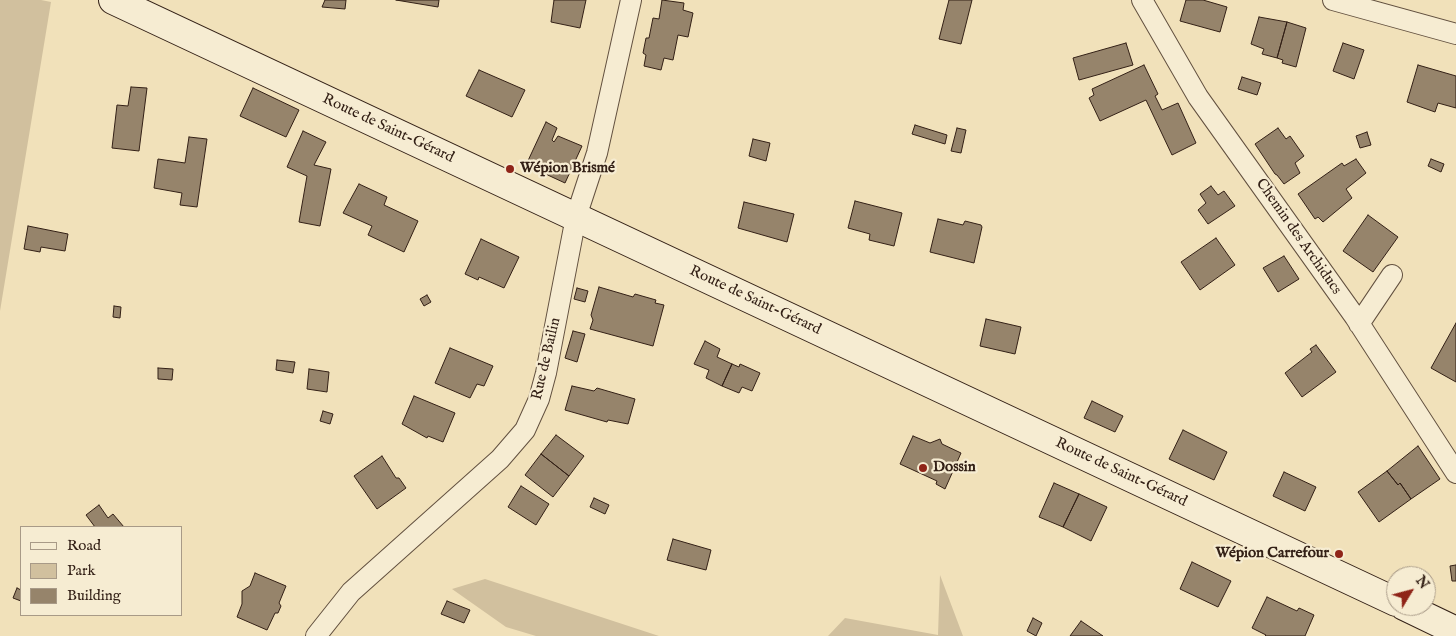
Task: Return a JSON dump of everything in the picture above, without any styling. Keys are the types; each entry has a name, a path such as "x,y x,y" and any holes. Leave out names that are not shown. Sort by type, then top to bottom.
{"main road":[{"name":"Route de Saint-Gérard","path":"113,0 1386,597"},
{"path":"1425,616 1456,631"}],"street":[{"name":"Rue de Bailin","path":"316,636 351,592 500,459 525,430 539,399 546,373 576,217 597,153 631,0"},
{"name":"Chemin des Archiducs","path":"1142,0 1198,97 1359,324 1456,472"},
{"path":"1333,0 1456,34"},
{"path":"1359,324 1392,275"}],"green space":[{"path":"0,0 41,0 51,2 0,311"},
{"path":"940,575 963,636 828,636 845,618 938,635"},
{"path":"485,579 659,636 536,636 506,627 452,589"}],"building":[{"path":"325,0 346,0 345,9 322,7"},
{"path":"396,0 439,0 438,7"},
{"path":"554,0 586,0 580,28 551,22"},
{"path":"662,0 684,3 683,10 693,13 688,37 678,35 673,60 664,58 661,70 644,66 646,55 643,53 646,38 649,38 653,18 659,19"},
{"path":"949,0 972,0 961,44 939,39"},
{"path":"1186,0 1203,0 1227,7 1220,32 1180,21"},
{"path":"1259,17 1287,22 1277,58 1262,54 1264,49 1251,44"},
{"path":"1287,22 1306,28 1296,67 1282,63 1283,60 1277,58"},
{"path":"1126,43 1133,65 1079,80 1073,58"},
{"path":"1343,43 1364,50 1354,79 1333,71"},
{"path":"1144,65 1158,94 1155,96 1162,110 1178,103 1196,143 1172,155 1146,100 1100,121 1089,98 1094,95 1092,89"},
{"path":"1418,65 1456,76 1456,108 1438,103 1435,112 1407,102"},
{"path":"479,70 525,90 512,117 466,96"},
{"path":"1242,77 1261,83 1257,95 1238,89"},
{"path":"131,87 147,88 139,151 112,148 117,105 128,106"},
{"path":"253,88 299,110 286,137 240,116"},
{"path":"546,122 557,128 552,140 554,142 558,136 582,146 565,183 526,165"},
{"path":"915,125 947,135 945,144 912,134"},
{"path":"957,128 966,130 961,153 951,151"},
{"path":"1278,128 1286,139 1290,136 1304,156 1295,163 1300,173 1284,184 1255,144"},
{"path":"303,131 326,142 314,165 331,169 320,226 299,222 307,176 287,167"},
{"path":"1367,132 1371,145 1360,148 1356,136"},
{"path":"189,137 207,139 197,207 180,205 182,193 154,188 158,159 185,163"},
{"path":"753,139 770,143 766,161 749,156"},
{"path":"1356,159 1366,173 1346,189 1352,198 1323,222 1318,217 1315,219 1298,194 1342,163 1344,166"},
{"path":"1431,159 1444,164 1441,172 1428,166"},
{"path":"359,184 387,197 384,205 418,221 404,252 368,235 372,226 343,213"},
{"path":"1211,186 1218,195 1224,191 1235,206 1208,224 1198,210 1206,203 1200,194"},
{"path":"855,201 902,213 894,246 869,240 870,234 848,228"},
{"path":"744,202 794,214 787,242 738,228"},
{"path":"1368,215 1398,237 1373,272 1343,251"},
{"path":"938,219 963,225 965,221 981,225 974,263 930,252"},
{"path":"28,226 68,234 65,251 41,247 40,252 24,249"},
{"path":"1216,238 1235,265 1200,290 1181,262"},
{"path":"481,239 519,257 504,288 479,277 478,280 465,274"},
{"path":"1284,256 1299,279 1278,292 1263,268"},
{"path":"599,287 633,297 635,294 656,300 655,303 664,305 653,346 590,329 593,320 591,315"},
{"path":"577,288 588,291 585,302 574,299"},
{"path":"427,295 431,302 424,306 420,299"},
{"path":"114,306 121,307 120,318 113,317"},
{"path":"986,319 1021,327 1015,354 980,346"},
{"path":"1456,323 1456,382 1431,368"},
{"path":"573,331 585,334 577,362 565,358"},
{"path":"705,341 720,349 717,357 732,364 722,386 706,378 709,370 694,364"},
{"path":"1316,345 1336,372 1302,397 1285,373 1312,352 1310,349"},
{"path":"450,348 493,366 484,386 477,384 470,398 435,383"},
{"path":"277,360 295,362 293,373 276,370"},
{"path":"732,364 739,367 740,364 760,373 752,391 742,387 739,393 722,386"},
{"path":"158,368 173,369 172,380 158,379"},
{"path":"309,369 329,372 327,392 307,389"},
{"path":"572,386 594,391 597,388 635,399 628,424 608,420 607,422 565,410"},
{"path":"414,396 455,413 443,442 428,436 427,438 402,424"},
{"path":"1092,401 1123,416 1115,432 1084,418"},
{"path":"323,411 333,414 330,424 320,421"},
{"path":"1183,430 1227,452 1214,480 1169,459"},
{"path":"556,435 584,456 569,476 541,454"},
{"path":"913,436 930,443 940,439 942,444 961,453 945,489 936,484 937,481 900,464"},
{"path":"1418,446 1440,479 1411,499 1400,483 1398,485 1387,471"},
{"path":"541,454 569,476 553,497 525,475"},
{"path":"382,456 396,478 399,478 406,488 377,509 354,476"},
{"path":"1387,471 1398,485 1400,483 1411,499 1379,522 1358,492"},
{"path":"1284,472 1316,487 1305,511 1273,496"},
{"path":"1054,483 1079,494 1063,527 1039,517"},
{"path":"521,486 549,504 536,525 508,507"},
{"path":"1079,494 1107,507 1091,541 1063,527"},
{"path":"594,498 609,505 605,514 590,507"},
{"path":"99,505 108,518 113,514 123,526 94,526 86,515"},
{"path":"673,539 711,550 706,570 667,560"},
{"path":"1192,562 1231,581 1218,607 1180,589"},
{"path":"1456,565 1456,581 1452,581 1450,566"},
{"path":"255,573 286,586 279,603 281,606 278,613 275,613 267,630 237,617 242,604 242,591 250,586"},
{"path":"17,588 20,590 20,601 13,598"},
{"path":"1267,597 1297,611 1299,608 1314,615 1305,636 1265,636 1252,628"},
{"path":"447,601 470,610 464,623 441,614"},
{"path":"1033,618 1042,623 1036,636 1027,631"},
{"path":"1081,621 1103,636 1070,636"}],"place":[{"name":"Wépion Brismé","path":"510,169"},
{"name":"Dossin","path":"923,468"},
{"name":"Wépion Carrefour","path":"1339,554"}]}
